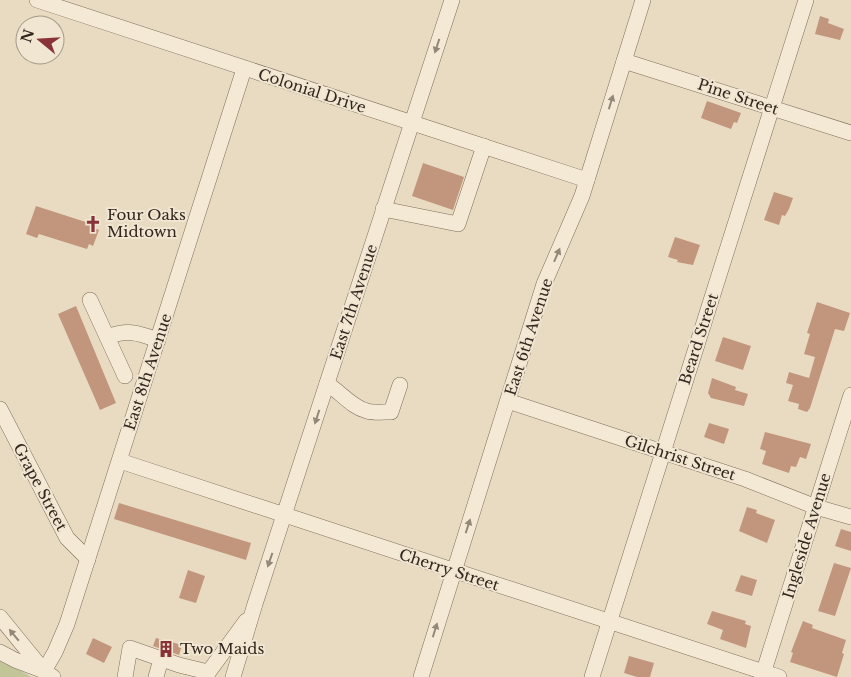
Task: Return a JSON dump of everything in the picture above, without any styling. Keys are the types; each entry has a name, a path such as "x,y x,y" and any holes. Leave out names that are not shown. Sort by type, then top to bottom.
{"street":[{"name":"Colonial Drive","path":"37,0 587,180"},
{"name":"East 7th Avenue","path":"233,677 255,604 452,0"},
{"name":"East 6th Avenue","path":"421,677 544,284 587,180 643,0"},
{"name":"Beard Street","path":"592,677 806,0"},
{"name":"Pine Street","path":"624,60 851,133"},
{"name":"East 8th Avenue","path":"49,674 120,461 244,69"},
{"path":"384,209 458,224 484,146"},
{"path":"90,300 125,376"},
{"path":"107,337 122,332 136,333 158,340"},
{"path":"327,384 340,391 360,408 368,411 391,412 400,385"},
{"name":"Ingleside Avenue","path":"763,675 851,395"},
{"name":"Gilchrist Street","path":"508,401 745,479 816,507 851,517"},
{"name":"Grape Street","path":"0,409 67,538 88,559"},
{"name":"Cherry Street","path":"120,461 609,622 763,675 779,677"},
{"name":"East 7th Avenue","path":"207,674 244,624 255,604"},
{"path":"0,617 49,674"},
{"path":"125,677 130,648 207,674"},
{"path":"0,652 49,674"},
{"path":"156,677 161,659"}],"green space":[{"path":"0,658 31,677 0,677"}],"building":[{"path":"820,16 829,19 828,23 844,29 840,40 815,34"},
{"path":"707,101 741,113 737,123 734,122 731,129 701,118"},
{"path":"423,163 464,177 453,210 412,196"},
{"path":"774,192 793,198 785,216 782,215 779,225 764,220"},
{"path":"36,206 95,225 94,228 99,230 93,246 89,244 87,249 39,234 37,238 26,234"},
{"path":"675,237 700,245 693,265 677,262 678,260 668,257"},
{"path":"817,302 850,313 844,331 835,329 810,408 807,412 798,409 799,404 788,401 793,385 786,383 789,372 809,378 815,357 804,354 810,334 807,333"},
{"path":"76,306 116,403 100,410 58,314"},
{"path":"723,337 751,346 743,370 715,361"},
{"path":"712,378 736,387 735,390 748,394 744,406 711,398 708,393"},
{"path":"709,423 729,429 724,444 704,437"},
{"path":"765,432 811,444 806,459 800,457 796,467 791,466 789,473 762,464 766,451 760,449"},
{"path":"119,503 251,543 246,560 114,519"},
{"path":"747,507 757,510 756,513 775,520 767,543 739,531"},
{"path":"841,529 851,532 851,551 835,546"},
{"path":"834,563 851,568 835,616 818,611"},
{"path":"188,570 205,576 196,603 179,598"},
{"path":"741,575 757,580 752,596 735,591"},
{"path":"712,611 746,621 745,624 751,626 746,648 720,639 723,630 707,624"},
{"path":"803,621 813,625 812,628 846,640 837,677 790,662 793,653 791,652"},
{"path":"93,638 112,647 104,663 86,654"},
{"path":"156,638 182,645 179,655 153,646"},
{"path":"629,656 654,663 650,677 637,677 624,673"}],"place":[{"name":"Four Oaks Midtown","path":"93,224"},
{"name":"Two Maids","path":"166,649"}]}
